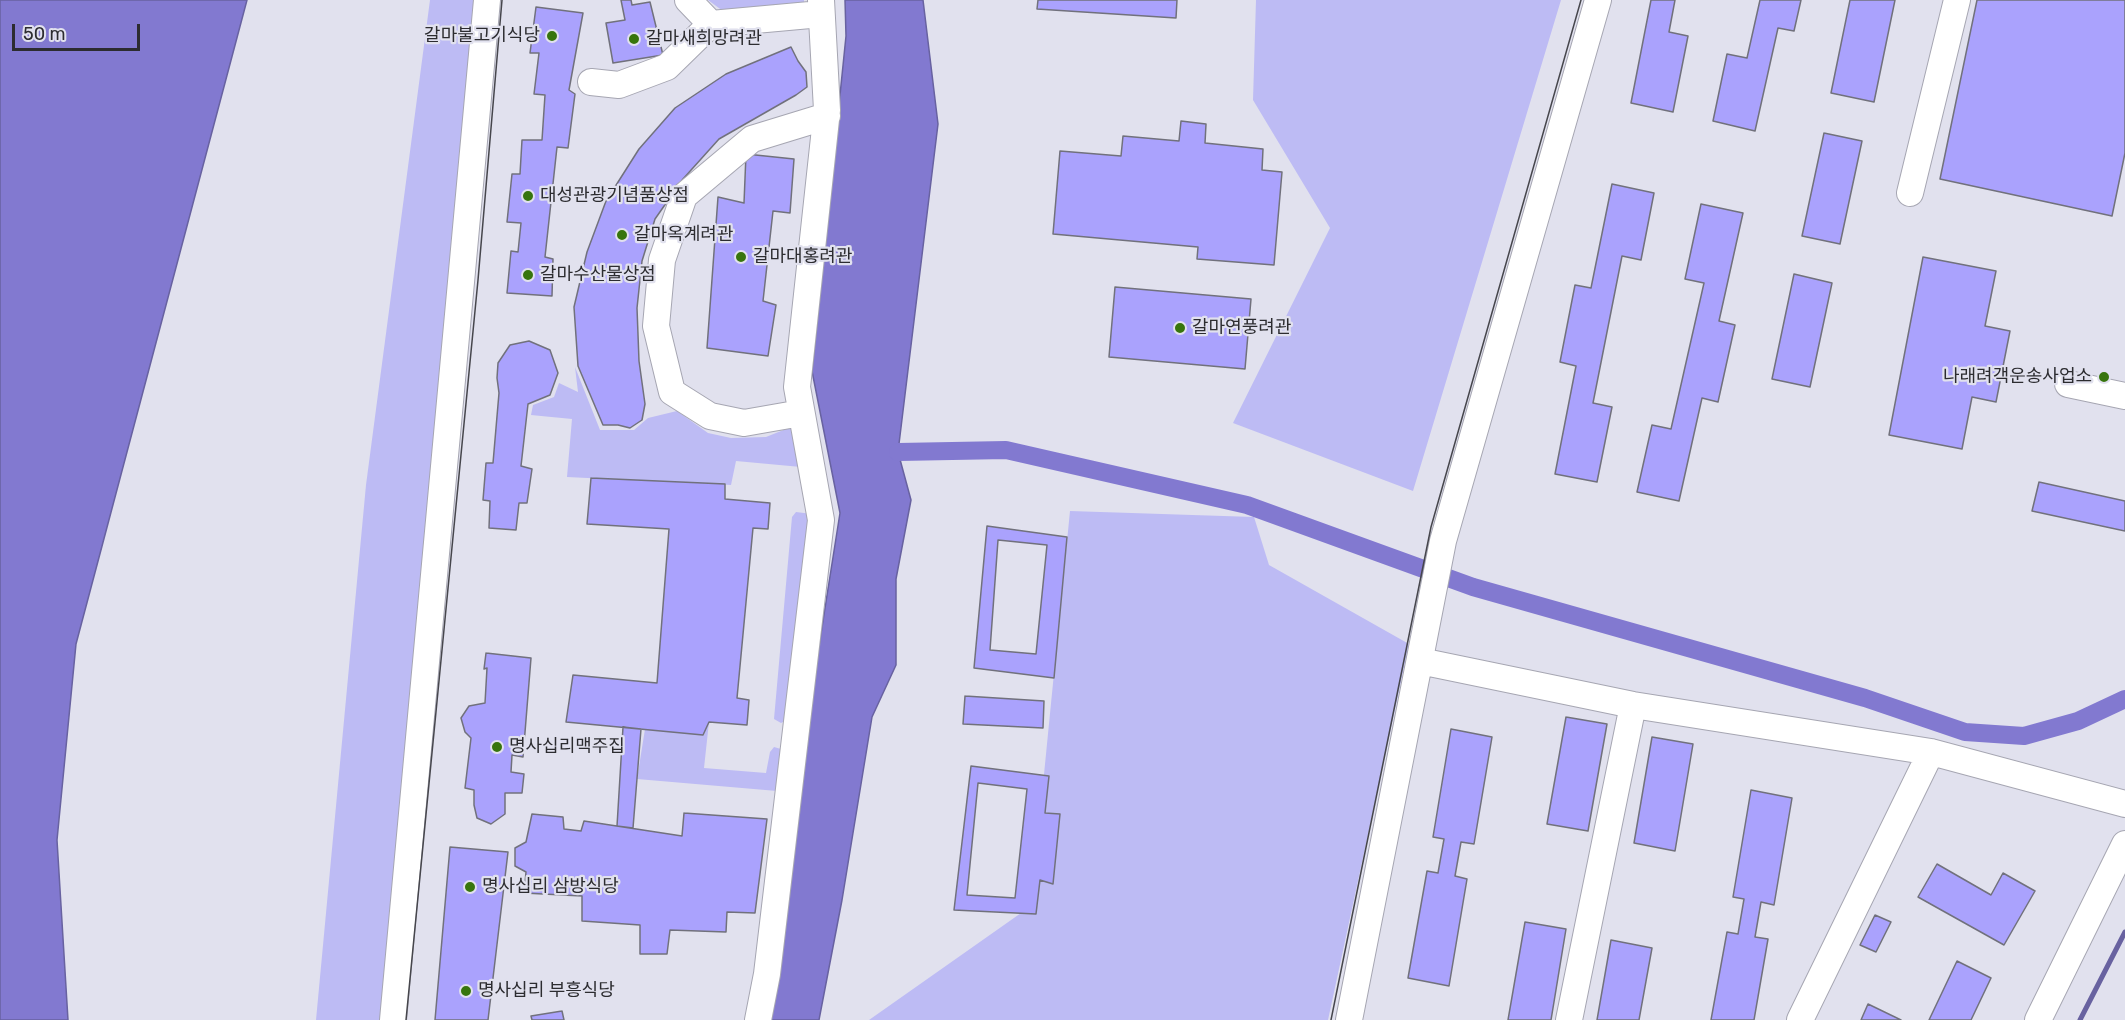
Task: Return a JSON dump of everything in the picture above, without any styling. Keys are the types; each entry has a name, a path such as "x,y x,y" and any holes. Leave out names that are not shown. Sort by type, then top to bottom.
{"street":[{"path":"393,1020 487,0"},
{"path":"688,0 711,24"},
{"path":"1349,1020 1443,541 1598,0"},
{"path":"1910,193 1957,0"},
{"path":"591,82 619,85 667,67 711,24 821,7 827,116 796,387 821,520 768,963 758,1020"},
{"path":"801,413 744,423 710,416 672,392 656,326 662,260 684,196 752,139 827,116"},
{"path":"2068,384 2125,396"},
{"path":"1420,661 1633,705 1931,752 2125,804"},
{"path":"1569,1020 1633,705"},
{"path":"1800,1020 1931,752"},
{"path":"2038,1020 2125,844"}],"shaded area":[{"path":"0,0 247,0 76,644 57,840 68,1020 0,1020"},
{"path":"430,0 487,0 393,1020 316,1020 366,485"},
{"path":"708,0 804,0 804,6 727,14"},
{"path":"845,0 923,0 938,124 898,452 911,500 896,579 896,665 872,717 842,900 819,1020 760,1020 840,513 812,371 846,36"},
{"path":"1256,0 1561,0 1413,491 1233,423 1330,228 1253,100"},
{"path":"575,367 600,430 634,430 648,418 677,411 708,433 731,438 766,437 786,429 794,429 801,467 736,461 731,485 567,477 572,419 531,415 533,405 554,397 559,383 578,392"},
{"path":"1070,511 1254,517 1269,565 1409,644 1328,1020 869,1020 1031,906"},
{"path":"796,512 812,514 789,719 781,723 774,719 792,517"},
{"path":"709,722 704,768 766,773 770,752 774,747 781,749 777,791 637,779 645,729 703,735"}],"building":[{"name":"갈마새희망려관","path":"621,0 631,0 632,5 650,2 663,55 613,63 606,23 625,20"},
{"path":"1038,0 1177,0 1176,18 1037,9"},
{"path":"1651,0 1675,0 1669,32 1688,36 1673,112 1631,103"},
{"path":"1760,0 1801,0 1794,31 1778,28 1755,131 1713,121 1727,54 1747,58"},
{"path":"1850,0 1895,0 1874,102 1831,93"},
{"path":"1977,0 2125,0 2125,153 2112,216 1940,179"},
{"path":"536,7 583,13 569,90 575,94 568,148 557,147 545,257 553,259 552,296 507,293 511,251 518,252 521,223 507,222 512,174 520,174 522,140 542,140 545,95 534,94 539,53 530,53"},
{"name":"갈마옥계려관","path":"791,47 806,72 807,87 719,139 683,179 655,219 642,261 637,308 639,361 645,404 642,420 630,428 603,425 578,366 574,307 587,252 606,201 639,149 675,108 726,74"},
{"path":"1181,121 1206,124 1205,143 1263,149 1262,170 1282,172 1274,265 1197,259 1198,247 1053,234 1060,151 1121,156 1123,136 1179,141"},
{"path":"1824,133 1862,141 1840,244 1802,236"},
{"name":"갈마대홍려관","path":"746,154 794,159 790,213 773,211 763,301 776,305 768,356 707,348 718,197 744,203"},
{"path":"1612,184 1654,193 1641,260 1622,256 1593,403 1612,407 1597,482 1555,474 1576,366 1560,362 1575,285 1591,288"},
{"path":"1701,204 1743,213 1719,321 1735,325 1718,402 1702,398 1679,501 1637,492 1652,425 1671,429 1704,283 1685,279"},
{"path":"1923,257 1996,271 1985,326 2010,331 1996,402 1972,397 1962,449 1889,435"},
{"path":"1794,274 1832,283 1810,387 1772,379"},
{"name":"갈마연풍려관","path":"1115,287 1251,299 1245,369 1109,357"},
{"path":"529,341 550,350 558,373 550,395 528,404 521,466 532,469 527,503 519,503 516,530 489,528 490,501 483,500 486,463 493,463 499,393 498,363 510,345"},
{"path":"591,478 725,484 725,499 770,503 768,529 753,528 737,698 749,700 747,725 709,722 703,735 566,722 573,675 657,683 669,529 587,524"},
{"path":"2039,482 2125,501 2125,531 2032,511"},
{"path":"987,526 1067,537 1054,678 974,668"},
{"path":"998,540 1047,545 1036,654 990,650"},
{"name":"명사십리맥주집","path":"486,653 531,658 523,757 512,755 511,772 524,774 522,793 505,793 505,814 491,824 477,818 474,790 465,788 471,738 465,732 461,718 469,706 485,703"},
{"path":"965,696 1044,701 1043,728 963,724"},
{"path":"1566,717 1607,724 1588,831 1547,824"},
{"path":"623,727 641,729 633,828 617,826"},
{"path":"1451,729 1492,737 1474,844 1461,842 1455,876 1467,879 1449,986 1408,978 1427,871 1438,873 1444,839 1433,837"},
{"path":"1652,737 1693,744 1675,851 1634,843"},
{"path":"971,766 1049,776 1045,813 1060,814 1053,884 1040,880 1036,914 954,910"},
{"path":"978,783 1027,789 1015,898 967,895"},
{"path":"1751,790 1792,798 1774,905 1761,902 1755,937 1768,939 1754,1020 1711,1020 1727,932 1738,934 1744,899 1733,897"},
{"path":"684,813 767,819 755,913 727,912 726,932 670,930 667,954 640,954 640,925 582,921 582,896 524,893 526,872 515,866 515,848 526,842 532,814 563,817 564,829 581,831 584,821 682,836"},
{"path":"450,847 508,852 488,1020 435,1020"},
{"path":"1937,864 1991,895 2003,873 2035,891 2004,945 1918,897"},
{"path":"1875,915 1891,922 1876,952 1860,945"},
{"path":"1525,922 1566,929 1551,1020 1508,1020"},
{"path":"1611,940 1652,948 1639,1020 1597,1020"},
{"path":"1957,961 1991,978 1971,1020 1929,1020"},
{"path":"1868,1004 1901,1020 1861,1020"},
{"path":"562,1011 564,1020 532,1020 531,1016"}],"waterway":[{"path":"898,452 1006,450 1247,505 1473,587 1865,698 1965,732 2024,736 2078,721 2125,699"},
{"path":"2080,1020 2125,932"}],"tram line":[{"path":"406,1020 478,280 502,0"},
{"path":"1331,1020 1431,527 1581,0"}],"place":[{"name":"갈마불고기식당","path":"552,36"},
{"name":"갈마새희망려관","path":"634,39"},
{"name":"대성관광기념품상점","path":"528,196"},
{"name":"갈마옥계려관","path":"622,235"},
{"name":"갈마대홍려관","path":"741,257"},
{"name":"갈마수산물상점","path":"528,275"},
{"name":"갈마연풍려관","path":"1180,328"},
{"name":"나래려객운송사업소","path":"2104,377"},
{"name":"명사십리맥주집","path":"497,747"},
{"name":"명사십리 삼방식당","path":"470,887"},
{"name":"명사십리 부흥식당","path":"466,991"}]}
